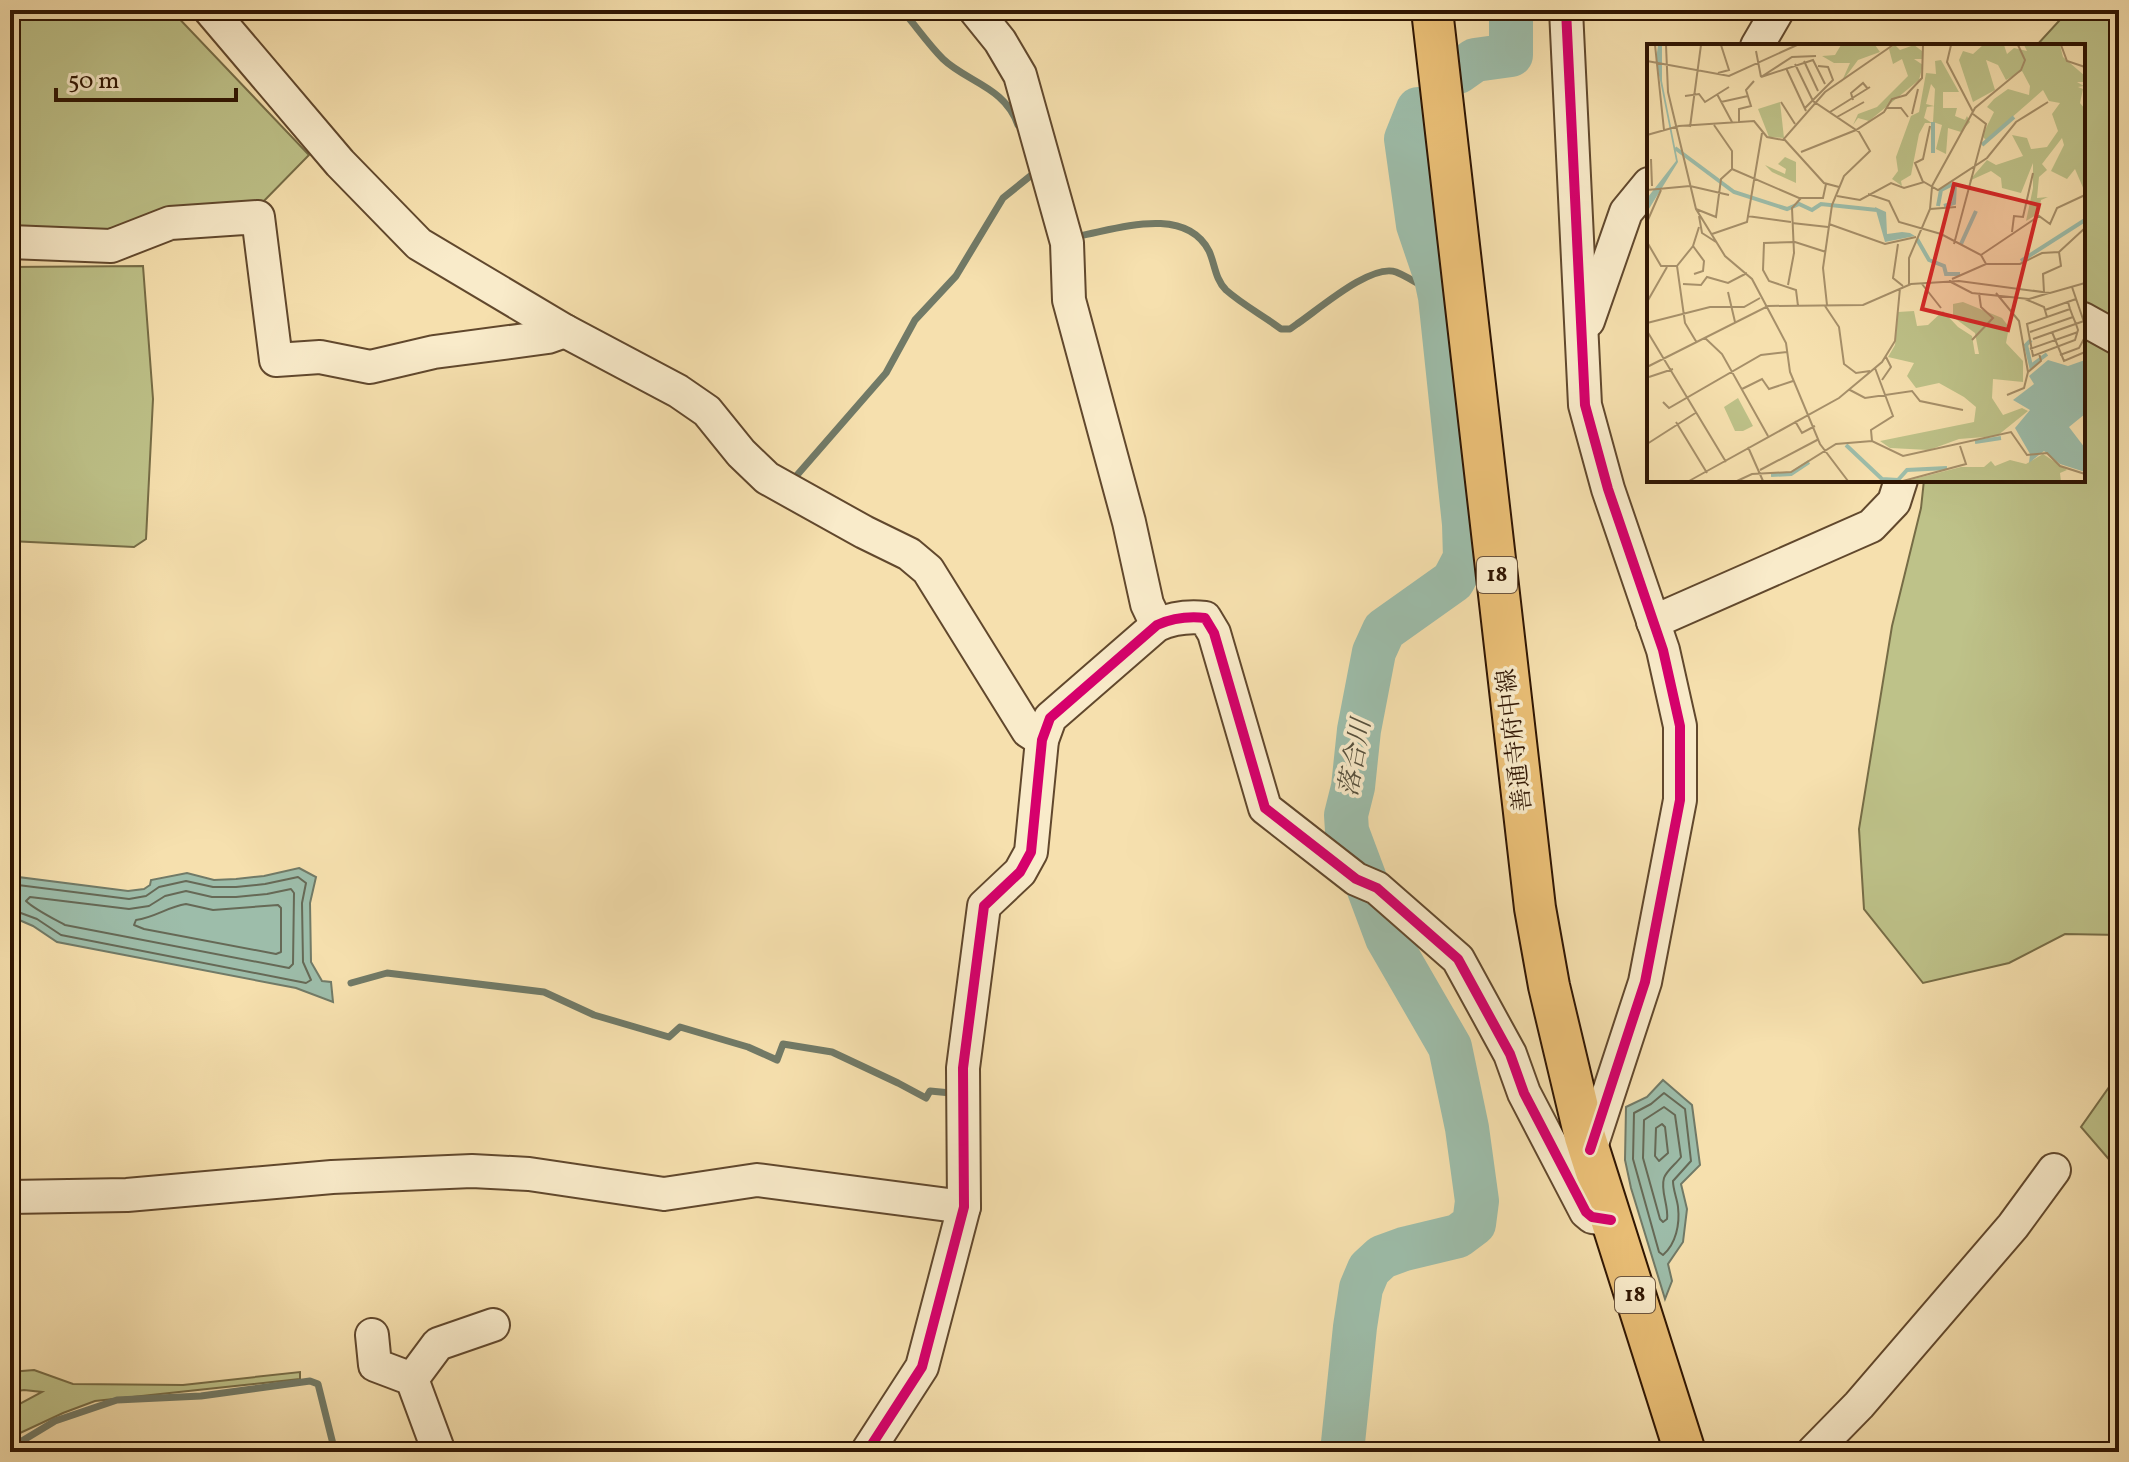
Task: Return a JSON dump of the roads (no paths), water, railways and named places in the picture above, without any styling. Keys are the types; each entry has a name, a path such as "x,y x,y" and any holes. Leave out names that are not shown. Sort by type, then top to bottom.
{"main road":[{"name":"善通寺府中線","path":"1432,10 1535,908 1581,1141 1611,1220 1685,1452"}],"street":[{"path":"210,10 340,163 419,244 565,331 678,391 707,411 741,453 767,478 909,554 928,570 1028,731 1042,740"},
{"path":"975,10 1000,41 1020,75 1067,243 1069,300 1129,522 1147,604 1157,625"},
{"path":"1566,10 1585,405 1608,489 1663,650 1680,726 1680,800 1645,982 1581,1141"},
{"path":"1758,44 1778,10"},
{"path":"1582,340 1626,212 1647,186"},
{"path":"10,242 111,246 170,223 258,217 276,360 320,357 370,367 434,352 548,337 565,331"},
{"path":"2085,320 2119,339"},
{"path":"1653,622 1871,526 1894,502 1900,482"},
{"path":"867,1452 922,1367 964,1207 963,1068 984,906 1020,872 1031,852 1042,740 1050,718 1157,625 1173,618 1205,618 1214,633 1265,808 1366,883 1458,959 1510,1054 1524,1093 1586,1212 1592,1217 1611,1220"},
{"path":"1813,1452 1859,1405 2013,1226 2054,1170"},
{"path":"10,1197 127,1195 332,1177 472,1171 529,1174 664,1194 757,1180 964,1207"},
{"path":"412,1379 438,1344 493,1325"},
{"path":"372,1335 375,1365 412,1379 439,1452"}],"water":[{"path":"299,868 316,877 310,903 311,962 322,981 331,982 333,1002 296,988 57,942 10,916 10,876 128,891 144,889 151,880 187,873 214,880 264,876"},
{"path":"1663,1080 1692,1105 1700,1165 1681,1184 1687,1209 1683,1242 1668,1264 1672,1281 1665,1299 1625,1160 1626,1107 1647,1097"}],"waterway":[{"path":"902,10 943,59 995,93 1012,112 1018,125"},
{"name":"落合川","path":"1458,72 1475,60 1511,55 1511,10"},
{"name":"落合川","path":"1342,1452 1355,1327 1361,1288 1369,1269 1382,1257 1458,1236 1474,1224 1477,1201 1467,1128 1450,1047 1387,938 1347,831 1346,815 1374,652 1384,630 1453,581 1465,558 1440,297 1418,225 1406,139 1418,109"},
{"path":"791,482 886,373 915,320 956,276 1003,198 1034,173 1032,167"},
{"path":"1077,231 1079,236 1150,224 1184,228 1198,237 1209,251 1222,286 1281,329 1290,329 1345,289 1385,271 1402,274 1440,297"},
{"path":"351,983 387,973 544,992 594,1015 669,1037 680,1027 748,1047 777,1060 783,1044 832,1052 926,1098 930,1091 951,1093 951,1089"},
{"path":"10,1442 17,1444 55,1421 117,1400 201,1396 310,1381 318,1384 335,1452"}]}
